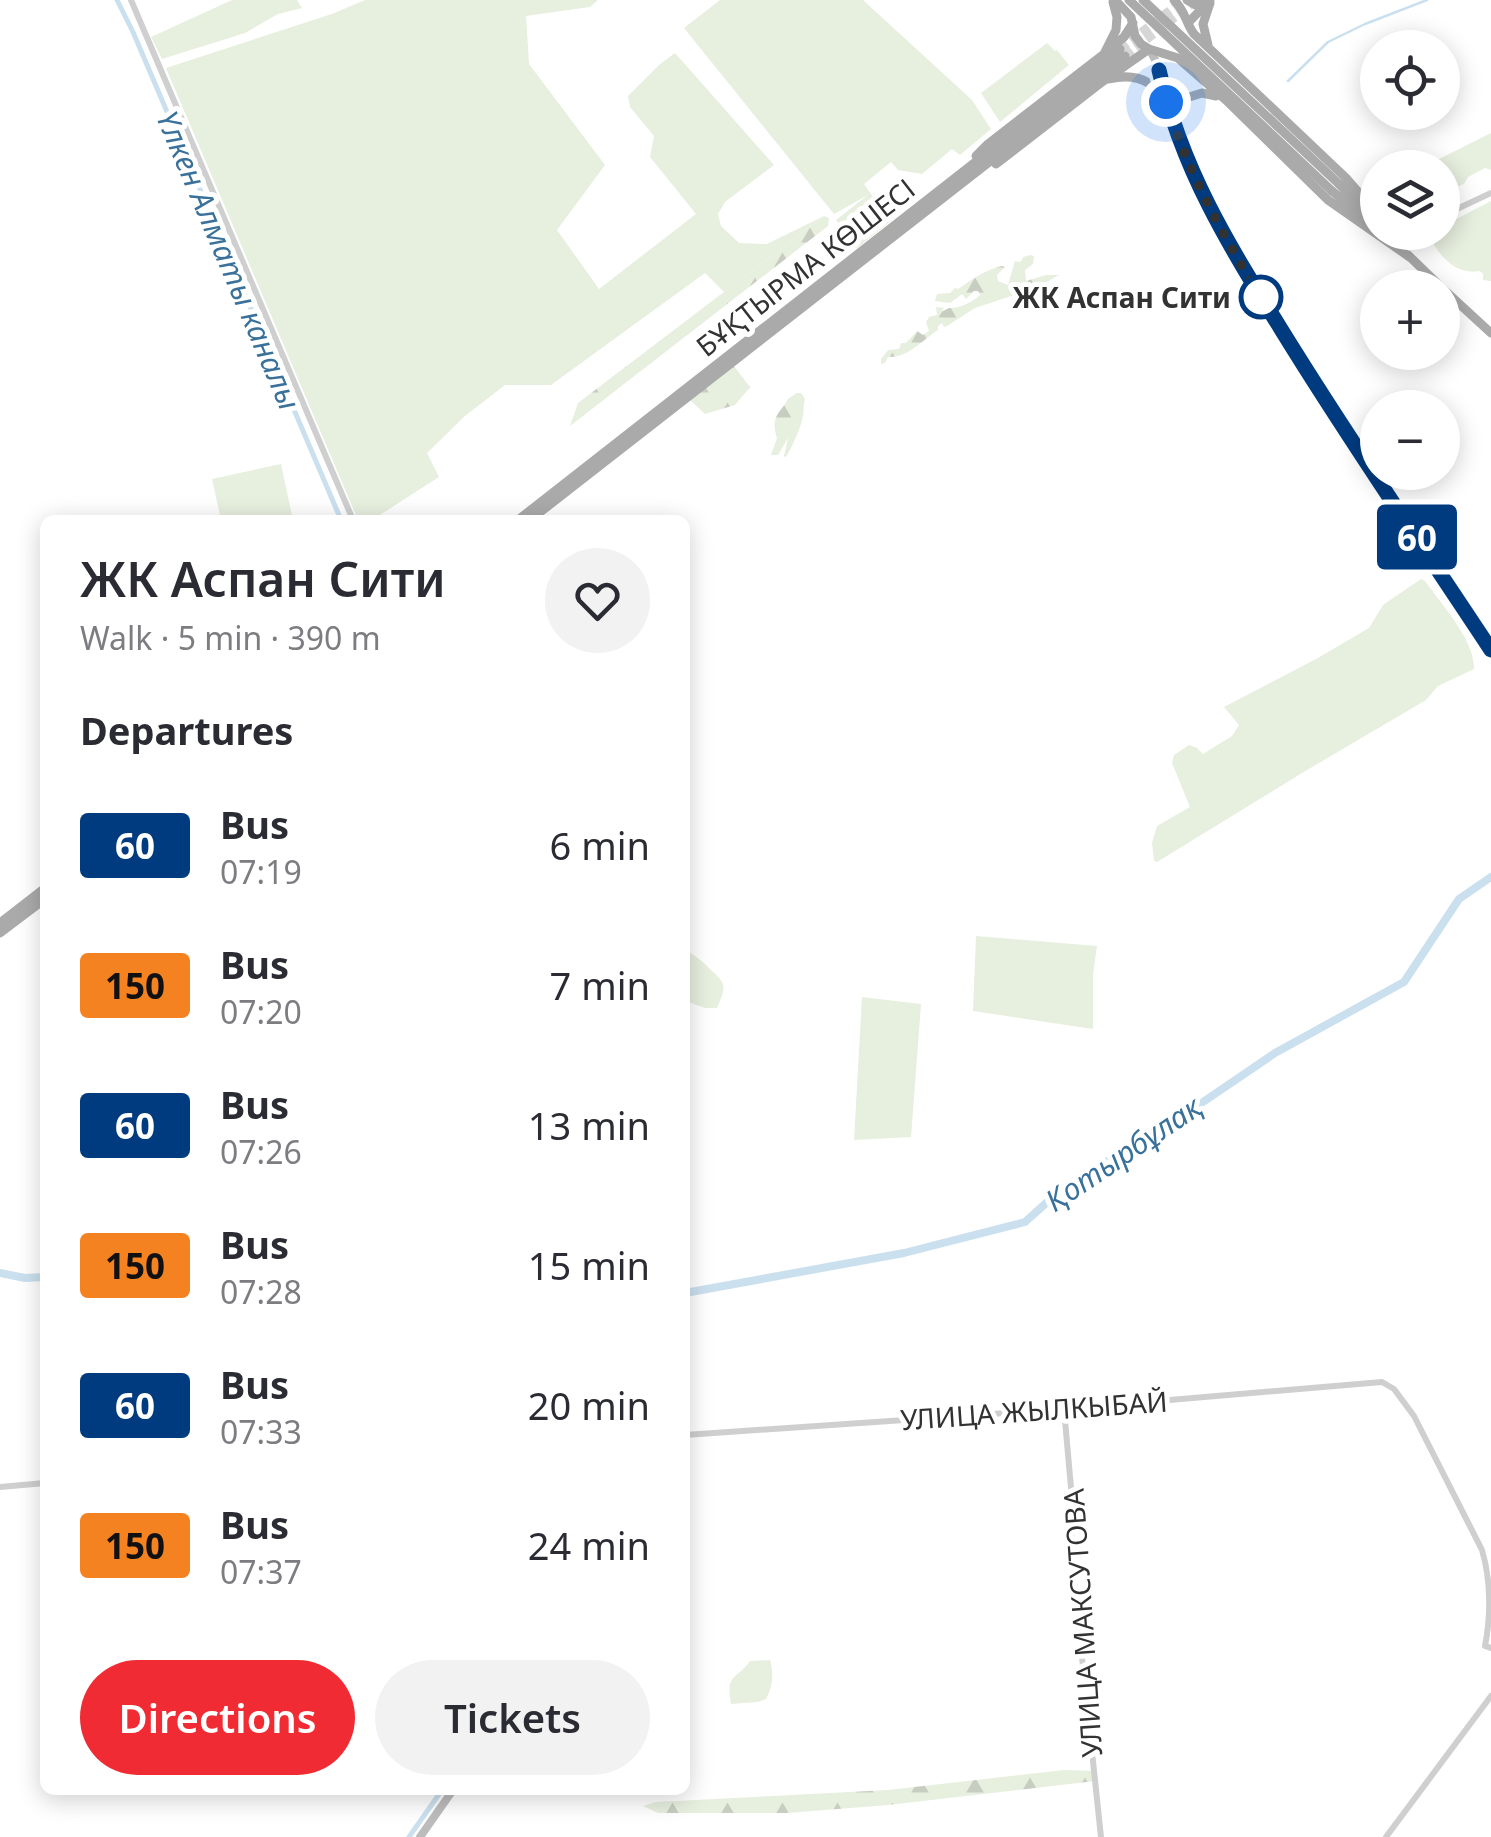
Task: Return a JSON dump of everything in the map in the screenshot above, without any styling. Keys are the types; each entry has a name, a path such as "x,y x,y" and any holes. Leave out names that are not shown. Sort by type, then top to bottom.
{"main road":[{"path":"1113,0 1128,13 1137,38 1178,58 1328,200 1411,258"},
{"path":"950,187 988,144 1104,54 1118,23 1113,0"},
{"path":"1129,0 1360,209"},
{"path":"950,187 996,164 1102,82 1123,53 1128,32 1145,0 1336,187"},
{"path":"1174,0 1186,14 1191,31 1360,194"},
{"path":"1187,0 1196,6 1210,0"},
{"path":"1104,54 1162,50 1185,36 1188,24 1210,0"},
{"path":"1210,0 1204,24 1214,54"},
{"path":"1203,80 1191,64 1191,55 1199,48 1214,54"},
{"path":"1162,50 1159,70 1166,100 1194,180 1247,275 1491,650"},
{"path":"1159,70 1162,50"},
{"name":"БҰҚТЫРМА КӨШЕСІ","path":"536,515 1123,53"},
{"path":"1102,82 1122,76 1138,78 1156,87 1166,100"},
{"path":"1175,131 1180,106 1190,96 1207,93 1226,100"},
{"path":"1403,250 1423,270"},
{"path":"1460,305 1491,333"},
{"name":"БҰҚТЫРМА КӨШЕСІ","path":"526,515 563,490"},
{"path":"0,923 40,892"},
{"path":"0,933 40,903"},
{"path":"420,1837 449,1795"}],"street":[{"path":"130,0 351,515"},
{"path":"1460,208 1491,194"},
{"name":"УЛИЦА ЖЫЛКЫБАЙ","path":"690,1435 1064,1410 1382,1382 1394,1389 1414,1416 1482,1550 1489,1595 1485,1646 1491,1648"},
{"name":"УЛИЦА МАКСУТОВА","path":"1064,1410 1072,1499 1071,1553 1100,1837"},
{"path":"0,1486 40,1484"},
{"path":"1386,1837 1491,1696"}],"green space":[{"path":"232,0 297,0 302,8 278,14 245,33 162,59 151,37"},
{"path":"365,0 598,0 590,7 526,16 529,64 605,165 557,230 599,289 696,214 650,157 654,136 630,107 628,96 675,53 774,165 725,202 718,214 721,226 739,243 767,244 824,216 724,292 705,273 551,385 505,385 427,453 439,477 380,515 356,515 166,68"},
{"path":"720,0 863,0 972,100 991,129 960,155 952,149 922,174 898,170 891,162 864,184 892,220 856,249 836,220 868,195 834,214 684,28"},
{"path":"1047,43 1069,65 1000,122 981,93"},
{"path":"1491,133 1491,170 1485,168 1460,186 1457,150"},
{"path":"1491,201 1491,281 1483,280 1480,271 1463,270 1449,263 1437,250 1460,250 1460,217"},
{"path":"824,216 829,218 828,226 570,426 578,403"},
{"path":"1034,256 1033,264 1025,270 1026,281 1059,275 1031,291 975,308 947,326 942,323 914,348 888,357 881,364 888,350 899,349 917,331 923,335 929,331 926,322 937,315 936,307 944,308 941,312 980,295 974,291 966,299 962,294 950,303 935,301 937,294 950,293 1002,266 1005,267 997,275 998,281 1008,285 1015,261 1021,262"},
{"path":"733,365 750,387 735,405 705,414 690,400"},
{"path":"797,393 805,399 796,437 786,457 788,438 778,455 771,455 777,438 776,416"},
{"path":"281,464 292,515 220,515 212,479"},
{"path":"1421,579 1463,635 1474,669 1438,686 1426,700 1154,861 1152,843 1157,826 1190,807 1172,763 1174,755 1189,745 1203,754 1232,736 1239,725 1224,707 1369,628 1383,605"},
{"path":"976,936 1097,946 1093,1029 973,1011"},
{"path":"690,953 723,984 717,1008 690,1003"},
{"path":"862,997 921,1004 911,1137 854,1140"},
{"path":"770,1660 772,1680 766,1699 731,1704 733,1678 750,1661"},
{"path":"1064,1770 1095,1771 1095,1781 787,1813 658,1813 643,1806 656,1802 888,1790"}],"waterway":[{"name":"Үлкен Алматы каналы","path":"117,0 339,515"},
{"path":"1288,81 1328,42 1427,0"},
{"name":"Қотырбұлақ","path":"690,1292 904,1253 1025,1222 1064,1187 1172,1123 1275,1053 1404,982 1459,899 1491,877"},
{"name":"Қотырбұлақ","path":"0,1273 40,1277"},
{"name":"Үлкен Алматы каналы","path":"409,1837 438,1795"}],"tunnel":[{"path":"1125,56 1197,0"},
{"path":"1120,49 1181,2"}],"bus line":[{"name":"60","path":"1159,70 1178,140 1214,218 1314,381 1491,650"}],"place":[{"name":"ЖК Аспан Сити","path":"1261,297"}],"route":[{"path":"1166,102 1194,180 1266,306 1261,297"}]}
